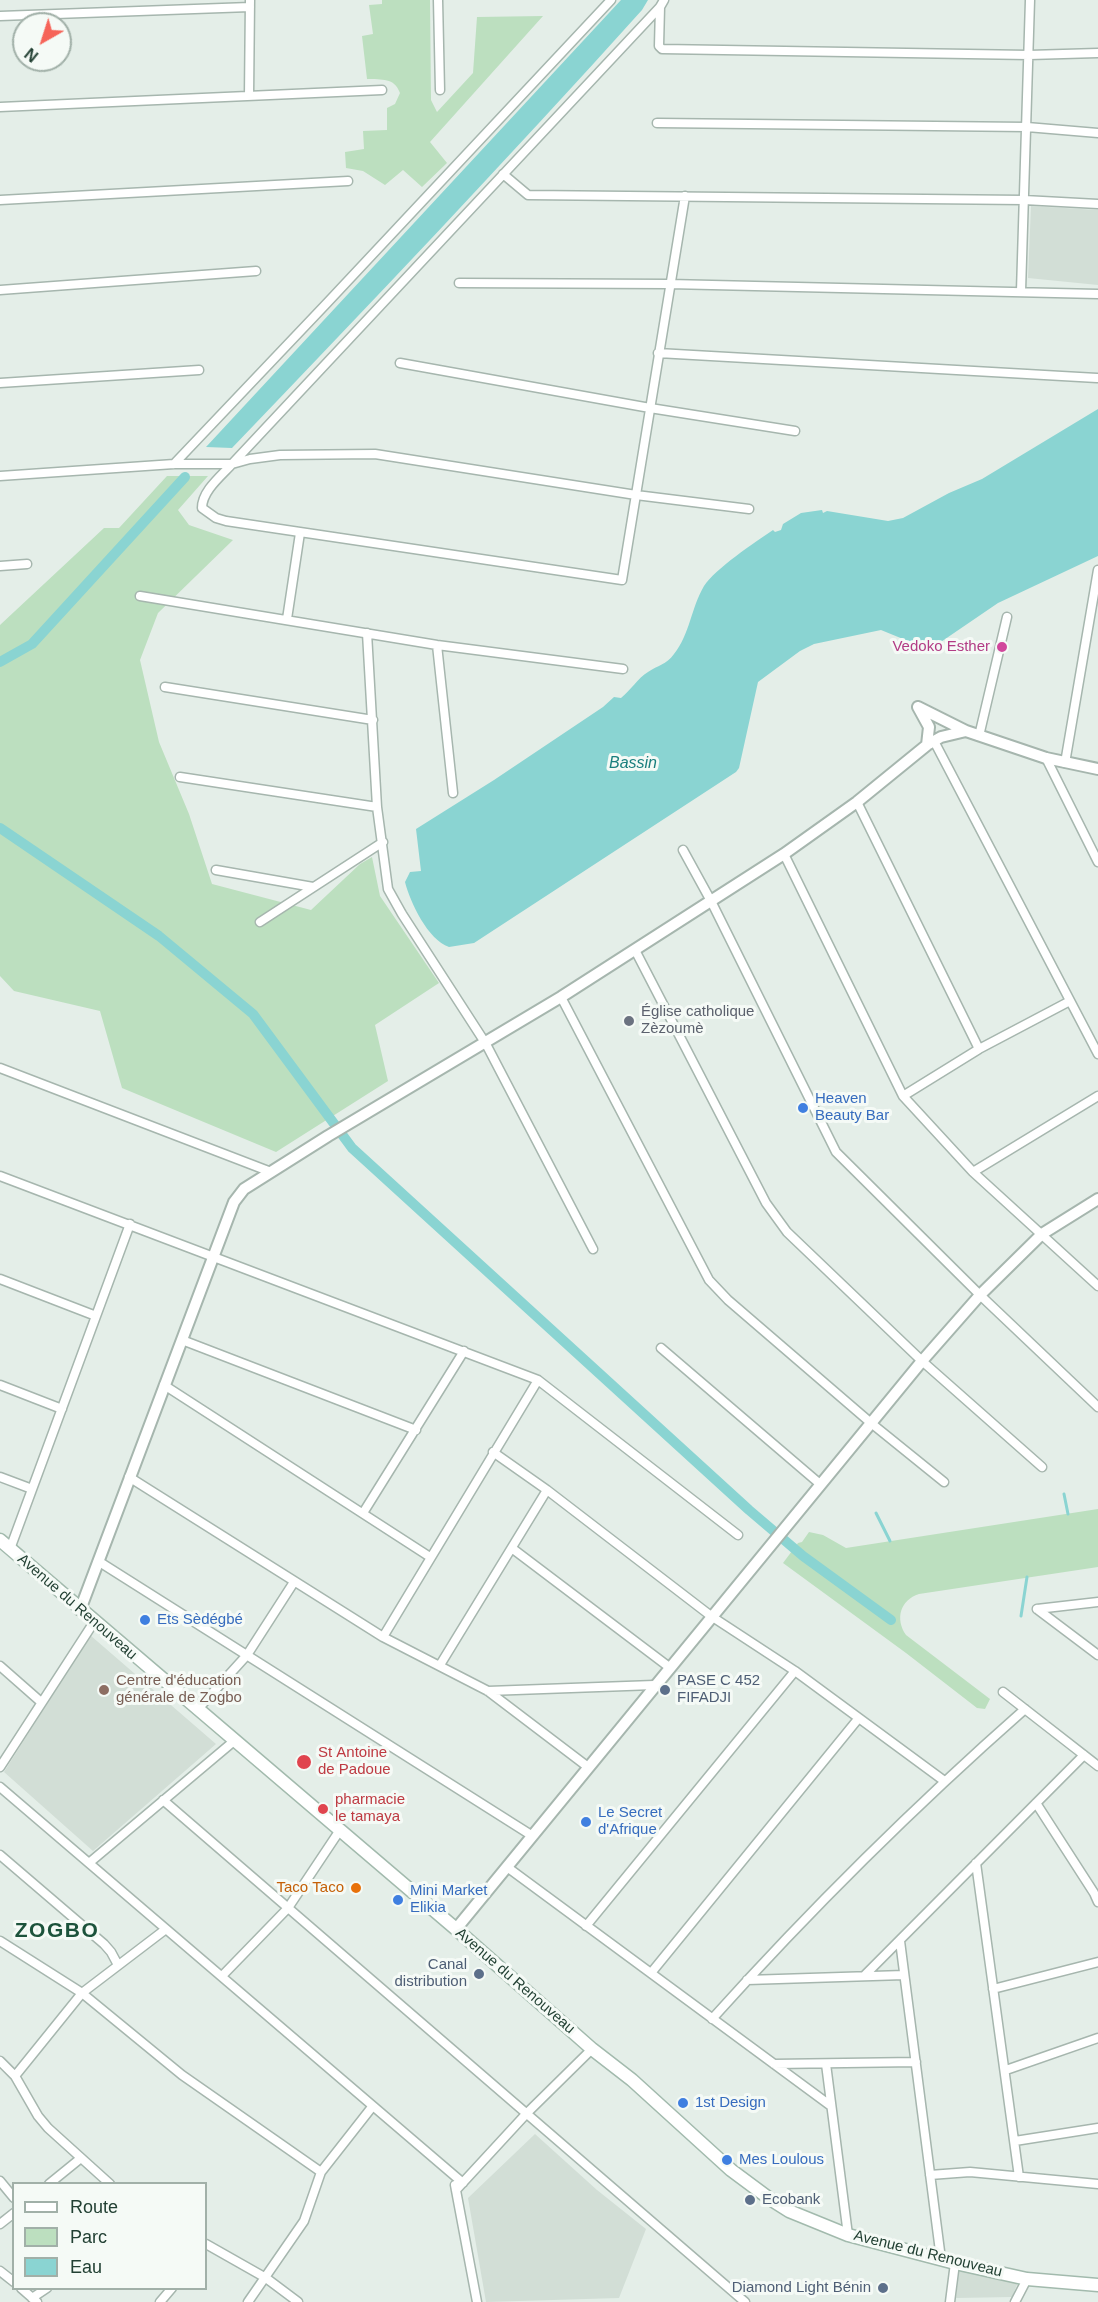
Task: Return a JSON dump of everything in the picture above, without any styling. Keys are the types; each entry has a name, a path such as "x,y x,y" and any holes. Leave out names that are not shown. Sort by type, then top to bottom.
{"main road":[{"name":"Avenue du Renouveau","path":"0,1540 196,1710 456,1929 592,2049 632,2080 731,2170 752,2186 789,2211 848,2235 1028,2279 1098,2285"}],"street":[{"path":"438,0 440,90"},
{"path":"174,464 611,0"},
{"path":"1021,291 1030,0"},
{"path":"0,16 250,4 249,96"},
{"path":"662,4 659,46 662,49 1029,55 1098,53"},
{"path":"662,4 429,256 232,464 202,500 202,508 207,513 225,521 622,580 685,196"},
{"path":"0,107 382,90"},
{"path":"657,123 1027,127 1098,133"},
{"path":"503,174 528,195 1024,200 1098,204"},
{"path":"0,200 348,181"},
{"path":"0,290 256,271"},
{"path":"459,283 669,284 1098,294"},
{"path":"658,352 1097,378"},
{"path":"400,363 650,408 795,431"},
{"path":"0,383 199,370"},
{"path":"0,477 174,464 232,464 280,455 375,454 636,495 749,509"},
{"path":"287,619 300,533"},
{"path":"0,566 27,564"},
{"path":"1065,763 1098,570"},
{"path":"140,596 437,645 623,669"},
{"path":"979,736 1007,617"},
{"path":"367,633 377,807 388,889 486,1044 593,1249"},
{"path":"437,645 453,793"},
{"path":"165,687 373,720"},
{"path":"1098,769 1046,758 966,732 918,707 929,728 931,743 1098,1054"},
{"path":"80,1610 164,1385 239,1194 344,1126 486,1044 784,854 857,802 931,743 948,734 966,732"},
{"path":"1046,758 1098,862"},
{"path":"180,777 377,807"},
{"path":"857,802 979,1049"},
{"path":"260,922 383,842"},
{"path":"683,850 711,901 836,1152 980,1295 1098,1407"},
{"path":"784,854 903,1096 973,1172 1098,1286"},
{"path":"216,870 313,887"},
{"path":"635,950 766,1203 787,1232 922,1360 1042,1467"},
{"path":"561,997 709,1280 728,1300 871,1423 944,1482"},
{"path":"903,1096 979,1049 1070,1001"},
{"path":"0,1068 271,1172"},
{"path":"973,1172 1098,1096"},
{"path":"0,1176 214,1255 538,1380 738,1535"},
{"path":"456,1929 922,1360 980,1295 1042,1234 1098,1199"},
{"path":"10,1549 130,1224"},
{"path":"0,1280 96,1316"},
{"path":"182,1340 416,1430"},
{"path":"661,1348 820,1484"},
{"path":"363,1514 464,1351"},
{"path":"383,1637 538,1380"},
{"path":"0,1385 62,1409"},
{"path":"164,1385 430,1557"},
{"path":"493,1452 548,1490 711,1616 795,1671 943,1780"},
{"path":"0,1477 32,1489"},
{"path":"129,1478 383,1637 488,1691 588,1767"},
{"path":"440,1665 548,1490"},
{"path":"513,1549 669,1667"},
{"path":"98,1561 531,1835"},
{"path":"196,1710 247,1655 294,1582"},
{"path":"1098,1602 1037,1609 1098,1655"},
{"path":"0,1767 94,1622"},
{"path":"0,1665 42,1702"},
{"path":"586,1926 795,1671"},
{"path":"488,1691 654,1685"},
{"path":"1003,1692 1098,1766"},
{"path":"712,2019 747,1980 943,1780 1025,1709"},
{"path":"651,1973 858,1719"},
{"path":"89,1863 234,1741"},
{"path":"864,1976 1084,1755"},
{"path":"0,1787 372,2107 464,2183"},
{"path":"163,1800 745,2302"},
{"path":"1036,1803 1098,1902"},
{"path":"222,1976 288,1908 340,1830"},
{"path":"0,1855 104,1944 118,1965"},
{"path":"976,1863 1019,2177"},
{"path":"507,1868 831,2106"},
{"path":"15,2076 82,1993 166,1929"},
{"path":"0,1941 82,1993 182,2075 321,2172"},
{"path":"900,1941 941,2259"},
{"path":"993,1989 1098,1962"},
{"path":"747,1980 904,1975"},
{"path":"1006,2070 1098,2038"},
{"path":"456,2190 527,2113 592,2049"},
{"path":"0,2061 15,2076 38,2116 48,2128 108,2182"},
{"path":"774,2064 916,2062"},
{"path":"826,2064 848,2235"},
{"path":"248,2302 304,2221 321,2172 372,2107"},
{"path":"1015,2141 1098,2128"},
{"path":"51,2182 81,2158"},
{"path":"930,2175 970,2172 1098,2184"},
{"path":"452,2174 477,2302"},
{"path":"0,2181 12,2196"},
{"path":"0,2224 12,2214"},
{"path":"207,2247 266,2278 298,2302"},
{"path":"950,2302 955,2263"},
{"path":"0,2271 12,2280"},
{"path":"1015,2302 1028,2279"},
{"path":"22,2290 34,2300"},
{"path":"160,2302 170,2290"}],"shaded area":[{"path":"1031,206 1098,210 1098,285 1028,278"},
{"name":"Centre d'éducation générale de Zogbo","path":"90,1635 216,1744 93,1851 4,1772"},
{"path":"535,2134 597,2190 646,2229 619,2298 486,2302 468,2198"},
{"path":"959,2271 1018,2282 1012,2297 956,2298"}],"green space":[{"path":"382,0 430,0 431,100 437,112 473,73 477,17 543,16 430,142 447,163 422,187 403,170 385,185 363,171 346,168 345,152 364,149 363,131 387,130 387,108 395,104 400,93 391,82 367,79 362,36 373,34 369,5 382,4"},
{"path":"167,476 208,476 178,510 189,525 233,540 158,613 140,660 159,742 189,814 212,884 311,910 360,864 372,857 380,896 439,983 375,1025 388,1081 276,1152 122,1088 100,1011 14,991 0,976 0,625 104,528 119,528"},
{"path":"1098,1509 1098,1567 919,1594 904,1605 900,1617 906,1635 990,1699 985,1709 977,1708 783,1563 809,1532 823,1535 846,1548"}],"water":[{"path":"621,0 648,0 642,10 592,66 490,176 232,448 206,447"},
{"name":"Bassin","path":"1098,409 1098,556 998,603 932,648 925,648 881,630 814,644 800,651 758,682 739,768 736,772 474,943 449,947 441,943 427,929 411,900 405,882 410,872 421,871 416,829 494,780 603,707 614,697 621,698 644,675 668,660 684,638 704,586 736,556 773,530 775,532 781,530 783,524 801,513 822,510 823,513 827,511 888,521 903,518 949,493 982,479"}],"waterway":[{"path":"0,662 32,644 185,477"},
{"path":"0,828 159,936 253,1014 352,1148 749,1510 803,1556 891,1620"},
{"path":"1064,1494 1068,1514"},
{"path":"876,1513 890,1541"},
{"path":"1021,1616 1027,1577"}],"place":[{"name":"Vedoko Esther","path":"1002,647"},
{"name":"Église catholique Zèzoumè","path":"629,1021"},
{"name":"Heaven Beauty Bar","path":"803,1108"},
{"name":"Ets Sèdégbé","path":"145,1620"},
{"name":"Centre d'éducation générale de Zogbo","path":"104,1690"},
{"name":"PASE C 452 FIFADJI","path":"665,1690"},
{"name":"St Antoine de Padoue","path":"304,1762"},
{"name":"pharmacie le tamaya","path":"323,1809"},
{"name":"Le Secret d'Afrique","path":"586,1822"},
{"name":"Taco Taco","path":"356,1888"},
{"name":"Mini Market Elikia","path":"398,1900"},
{"name":"Canal distribution","path":"479,1974"},
{"name":"1st Design","path":"683,2103"},
{"name":"Mes Loulous","path":"727,2160"},
{"name":"Ecobank","path":"750,2200"},
{"name":"Diamond Light Bénin","path":"883,2288"}],"district":[{"name":"ZOGBO","path":"57,1931"}]}
